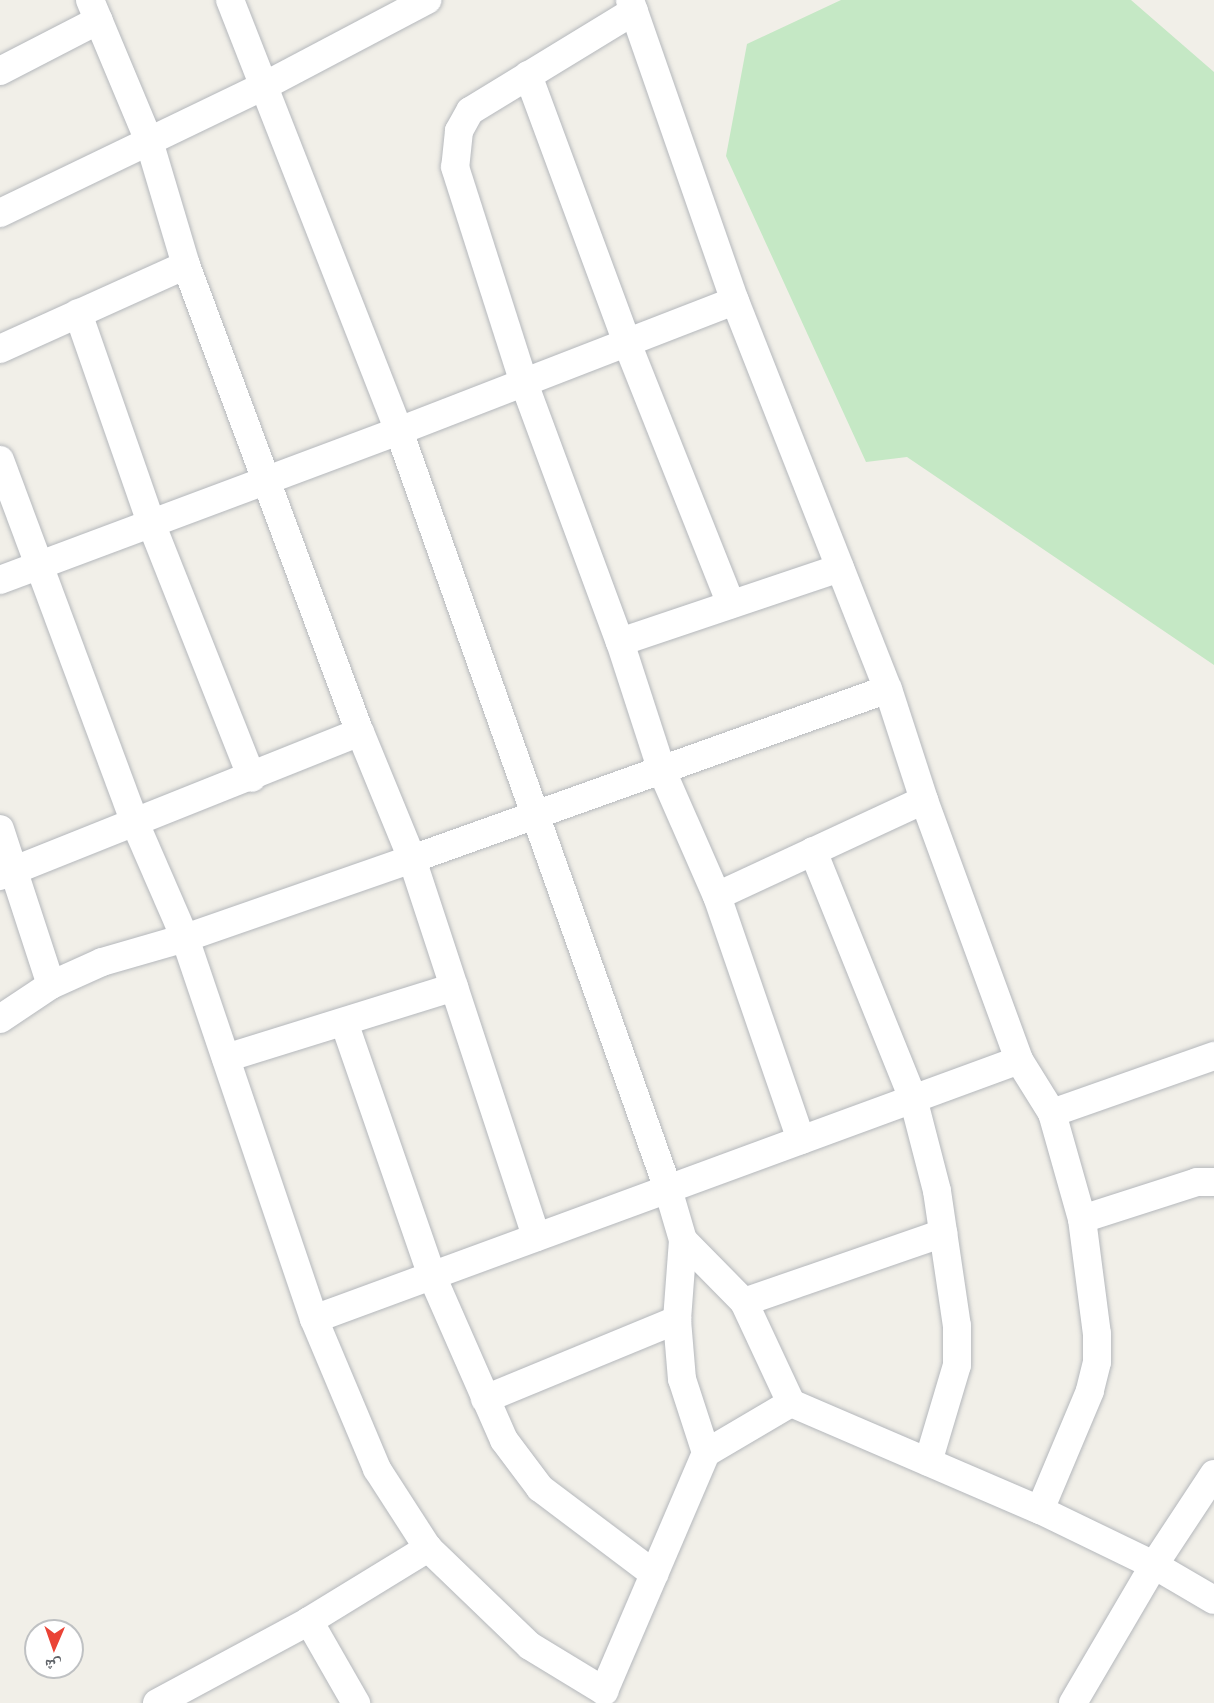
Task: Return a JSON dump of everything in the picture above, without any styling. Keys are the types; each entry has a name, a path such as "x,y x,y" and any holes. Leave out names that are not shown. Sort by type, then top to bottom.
{"street":[{"path":"230,0 262,87 399,432 538,816 668,1189 683,1240 676,1320 682,1379 706,1453"},
{"path":"0,213 262,87 428,0"},
{"path":"801,1140 717,896 662,771 620,642 524,383 455,167 459,131 470,111 632,6 735,301 888,690 924,800 1019,1060 1052,1113 1082,1219 1097,1334 1097,1362 1090,1391 1040,1510"},
{"path":"0,71 94,10 149,141 186,265 360,732 412,860 536,1237"},
{"path":"528,75 627,343 731,604"},
{"path":"0,349 186,265"},
{"path":"0,580 267,478 399,432 735,301"},
{"path":"78,313 151,523 252,777"},
{"path":"0,460 135,823 185,938 314,1319 377,1469 428,1548 530,1646 602,1697 706,1453 791,1403"},
{"path":"620,642 840,568"},
{"path":"0,1019 51,985 102,962 185,938 412,860 888,690"},
{"path":"7,872 252,777 360,732"},
{"path":"717,896 924,800"},
{"path":"0,830 7,872 51,985"},
{"path":"813,852 913,1098 943,1233 957,1326 957,1365 928,1462"},
{"path":"226,1058 454,987"},
{"path":"344,1022 432,1276 504,1440 540,1488 654,1574"},
{"path":"1052,1113 1214,1056"},
{"path":"314,1319 1019,1060"},
{"path":"1082,1219 1197,1182 1214,1182"},
{"path":"744,1302 943,1233"},
{"path":"683,1240 744,1302 791,1403 1040,1510 1154,1565 1214,1600"},
{"path":"485,1399 676,1320"},
{"path":"1073,1703 1154,1565 1214,1474"},
{"path":"157,1703 309,1621 428,1548"},
{"path":"309,1621 356,1703"}],"green space":[{"path":"841,0 1131,0 1214,72 1214,665 907,457 866,462 726,156 747,44"}]}
